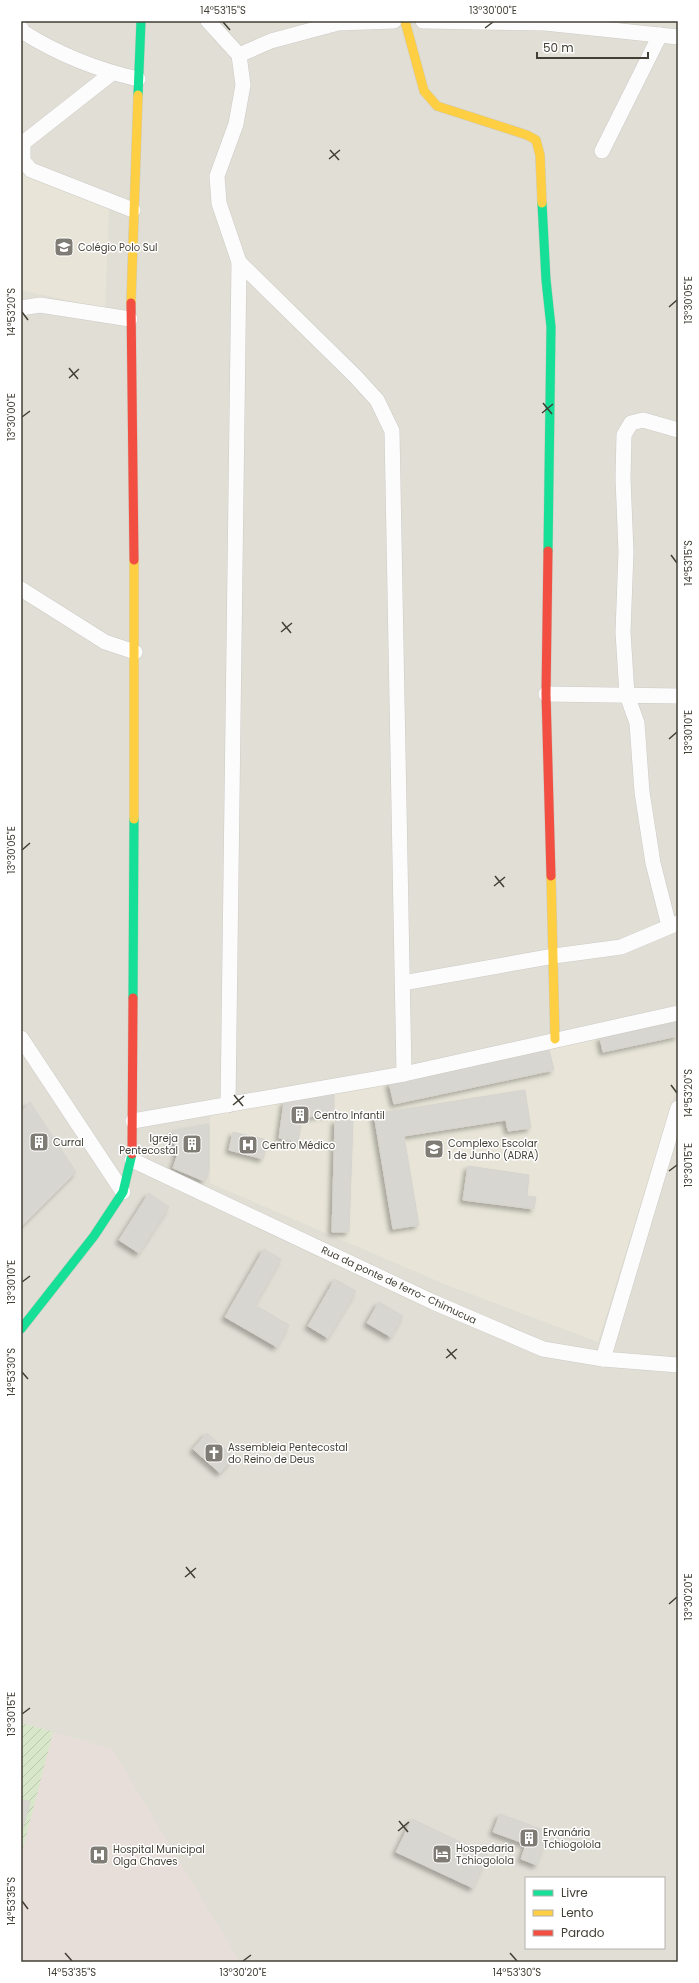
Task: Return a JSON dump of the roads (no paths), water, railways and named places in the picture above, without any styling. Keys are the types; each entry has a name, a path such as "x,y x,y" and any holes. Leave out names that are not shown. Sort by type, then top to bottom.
{"street":[{"path":"21,1329 94,1236 123,1192 132,1160 135,652 130,319 141,21"},
{"path":"208,21 239,55 244,85 236,124 217,176 219,203 239,262 228,1105"},
{"path":"239,55 271,41 338,23 394,21"},
{"path":"405,21 424,91 437,106 527,135 536,140 540,154 546,280 551,327 551,378 548,439 546,694 555,1040"},
{"path":"423,21 545,23 678,37"},
{"path":"21,28 23,32 44,45 112,73 138,79"},
{"path":"602,151 660,35"},
{"path":"112,73 22,143 24,161 31,170 133,210"},
{"path":"239,262 373,395 377,400 392,431 404,1074"},
{"path":"21,308 40,305 130,319"},
{"path":"403,982 554,956 621,947 674,925 653,863 642,792 637,722 627,695 623,632 626,552 623,478 624,435 631,423 643,420 678,430"},
{"path":"21,589 105,642 135,652"},
{"path":"546,694 678,696"},
{"path":"133,1121 404,1074 678,1013"},
{"path":"21,1038 123,1192"},
{"path":"603,1359 678,1108"},
{"name":"Rua da ponte de ferro- Chimucua","path":"132,1160 433,1302 543,1349 603,1359 678,1365"}],"place":[{"name":"Colégio Polo Sul","path":"64,247"},
{"name":"Centro Infantil","path":"300,1115"},
{"name":"Curral","path":"39,1142"},
{"name":"Igreja Pentecostal","path":"192,1144"},
{"name":"Centro Médico","path":"248,1145"},
{"name":"Complexo Escolar 1 de Junho (ADRA)","path":"434,1149"},
{"name":"Assembleia Pentecostal do Reino de Deus","path":"214,1453"},
{"name":"Ervanária Tchiogolola","path":"529,1838"},
{"name":"Hospedaria Tchiogolola","path":"442,1854"},
{"name":"Hospital Municipal Olga Chaves","path":"99,1855"}]}
